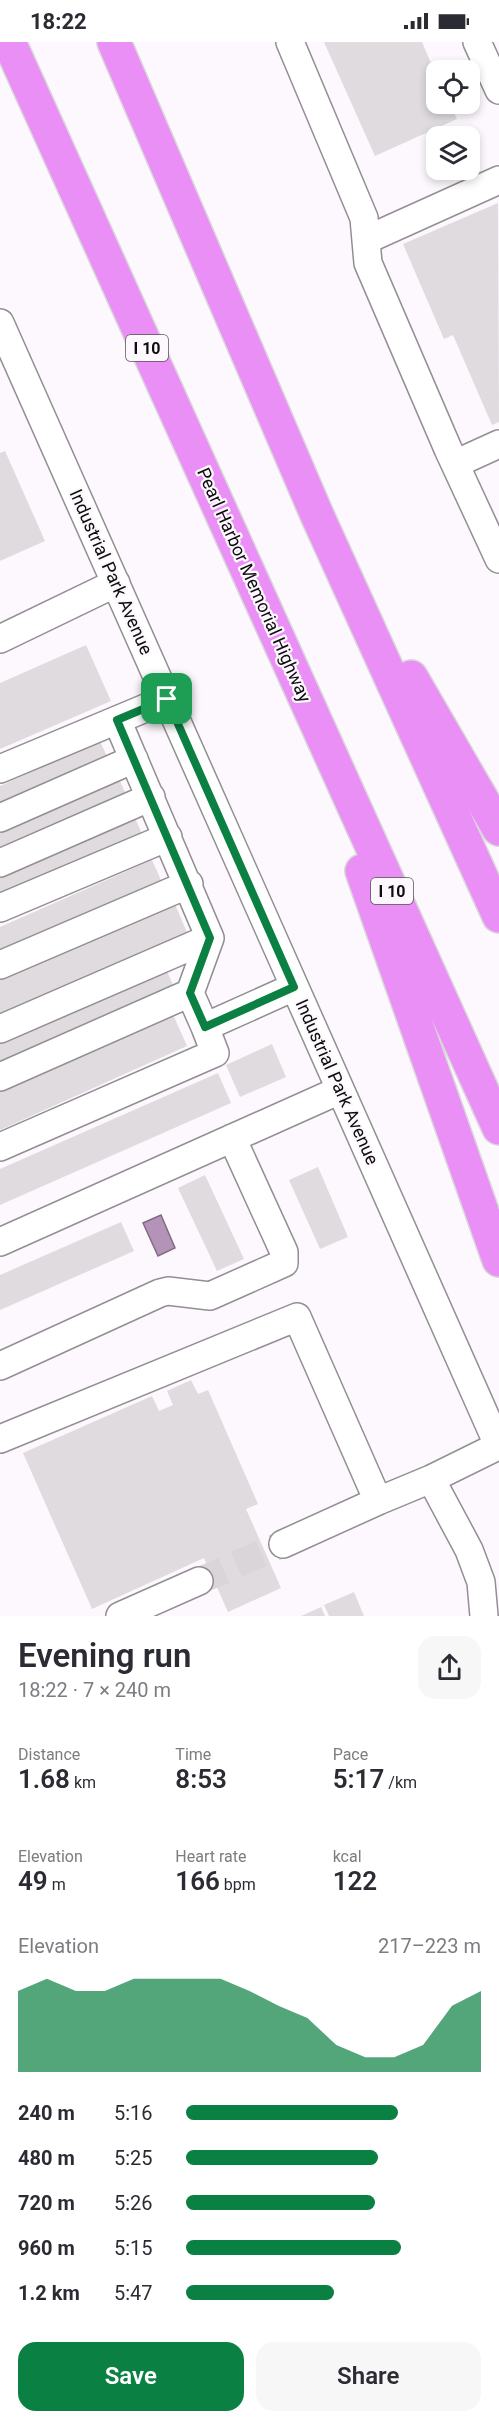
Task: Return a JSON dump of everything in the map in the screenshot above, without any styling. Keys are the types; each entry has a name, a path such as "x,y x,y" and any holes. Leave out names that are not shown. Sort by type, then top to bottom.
{"highway":[{"name":"Pearl Harbor Memorial Highway","path":"9,42 499,1128"},
{"path":"114,42 317,515 499,916"},
{"path":"317,515 499,829"},
{"path":"285,654 499,1260"}],"street":[{"path":"290,42 364,219 369,263 454,464 499,559"},
{"path":"477,42 499,90"},
{"path":"366,240 499,180"},
{"name":"Industrial Park Avenue","path":"0,323 499,1446"},
{"path":"454,464 499,444"},
{"path":"0,639 116,583"},
{"path":"0,769 167,699"},
{"path":"0,1147 215,1053 190,993 210,938 189,884 117,720"},
{"path":"0,818 134,759"},
{"path":"0,863 151,797"},
{"path":"0,908 168,837"},
{"path":"0,965 189,884"},
{"path":"0,1029 210,938"},
{"path":"205,1027 294,987"},
{"path":"0,1077 190,993"},
{"path":"0,1242 340,1090"},
{"path":"0,1366 160,1293 210,1296 284,1263 284,1252 232,1138"},
{"path":"0,1439 297,1317 378,1502"},
{"path":"284,1544 432,1479 499,1446"},
{"path":"432,1479 469,1550 481,1582 484,1616"},
{"path":"120,1616 199,1581"}],"shaded area":[{"path":"161,1215 175,1248 158,1256 143,1223"}],"building":[{"path":"324,42 422,42 430,60 426,60 426,114 455,114 457,119 441,126 426,126 426,133 375,156"},
{"path":"498,203 499,422 492,425 453,335 444,339 403,244"},
{"path":"5,451 45,541 0,561 0,453"},
{"path":"86,645 111,701 0,749 0,683"},
{"path":"100,741 109,761 0,810 0,786"},
{"path":"120,781 128,799 0,856 0,833"},
{"path":"134,816 143,836 0,900 0,876"},
{"path":"152,860 164,887 0,959 0,927"},
{"path":"174,902 189,937 0,1019 0,978"},
{"path":"165,967 175,989 0,1068 0,1041"},
{"path":"171,1010 187,1046 0,1130 0,1086"},
{"path":"272,1044 286,1077 240,1097 226,1065"},
{"path":"218,1073 231,1103 0,1205 0,1169"},
{"path":"318,1167 348,1237 320,1249 289,1180"},
{"path":"205,1175 244,1259 217,1271 178,1188"},
{"path":"121,1222 134,1251 0,1310 0,1275"},
{"path":"191,1380 198,1394 208,1390 258,1504 246,1509 281,1588 228,1612 204,1558 92,1609 23,1453 152,1396 159,1411 173,1405 167,1391"},
{"path":"354,1592 364,1616 329,1616 324,1605"},
{"path":"321,1607 325,1616 301,1616"}],"tunnel":[{"path":"199,1581 283,1544"}],"route":[{"path":"167,699 294,987 205,1027 190,993 210,938 189,884 117,720 167,699"}]}
